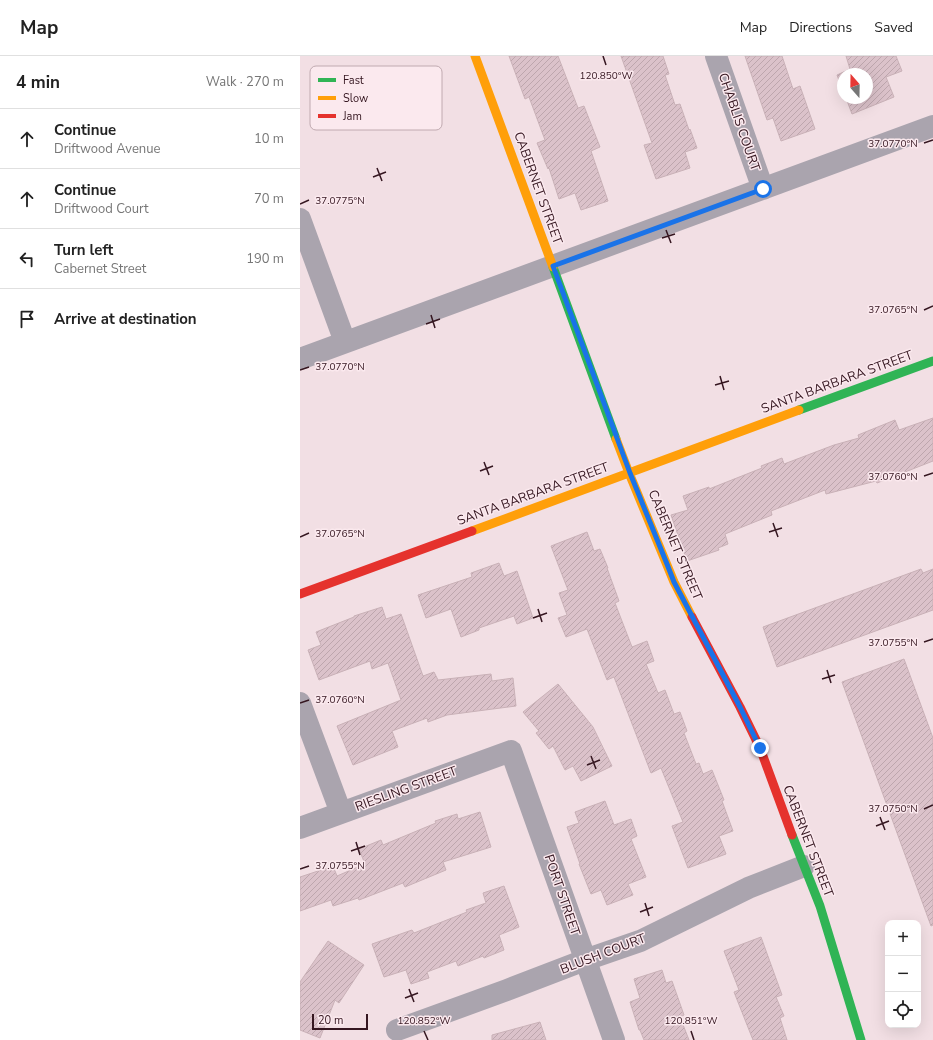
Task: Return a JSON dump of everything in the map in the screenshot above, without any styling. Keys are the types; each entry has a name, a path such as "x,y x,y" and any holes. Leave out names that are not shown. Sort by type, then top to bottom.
{"street":[{"name":"CABERNET STREET","path":"475,56 630,473 674,582 760,748 789,828 820,906 861,1040"},
{"name":"CHABLIS COURT","path":"716,56 753,192"},
{"path":"300,359 933,126"},
{"path":"300,219 345,342"},
{"name":"SANTA BARBARA STREET","path":"300,594 933,361"},
{"path":"300,703 341,813"},
{"name":"RIESLING STREET","path":"300,828 511,750"},
{"name":"PORT STREET","path":"511,750 614,1040"},
{"name":"BLUSH COURT","path":"397,1030 640,941 748,888 804,866"}],"building":[{"path":"509,56 558,56 578,108 584,106 600,147 591,151 608,201 581,210 575,193 559,199 549,168 548,169 537,143 545,140 529,97 525,99"},
{"path":"621,56 663,56 669,74 665,75 675,105 680,104 697,148 685,152 690,168 656,179 644,145 652,143"},
{"path":"745,56 782,56 793,89 800,86 815,129 781,141 773,118 767,120"},
{"path":"846,56 896,56 902,71 886,77 894,97 852,114 848,104 873,104 873,68 850,68"},
{"path":"933,418 933,461 877,483 876,481 826,494 825,490 771,511 772,515 725,534 728,544 718,548 719,550 687,561 671,515 688,510 683,496 709,487 709,489 762,468 761,466 782,458 784,464 834,445 859,438 858,435 895,420 899,430"},
{"path":"587,532 594,551 600,549 608,568 619,601 615,603 632,647 647,641 654,661 646,664 658,693 665,690 674,714 680,712 687,731 684,733 696,764 699,763 703,774 712,770 724,800 722,801 733,831 719,836 726,854 688,868 672,826 683,822 661,768 651,773 614,677 607,680 587,629 566,637 558,618 567,615 559,593 568,590 551,546"},
{"path":"499,563 504,576 517,571 533,618 517,624 514,616 479,628 479,630 461,637 451,609 426,618 418,595 472,577 471,573"},
{"path":"921,569 923,573 933,569 933,610 777,667 763,627"},
{"path":"382,607 386,619 401,614 423,676 434,672 438,680 491,674 492,681 513,678 516,706 447,715 428,722 427,718 392,731 398,747 353,765 337,726 401,700 388,663 372,669 370,661 319,680 308,650 321,645 316,632 354,616"},
{"path":"904,659 933,738 933,925 931,926 842,682"},
{"path":"558,684 593,727 612,766 581,781 573,766 565,770 553,746 549,749 536,733 539,731 523,712"},
{"path":"605,801 614,825 631,819 637,836 631,839 646,877 628,884 633,895 607,905 601,890 591,894 567,827 579,823 575,812"},
{"path":"480,812 491,847 443,862 446,870 405,887 403,883 359,900 358,898 333,906 331,900 300,911 300,877 333,866 337,876 365,864 359,849 381,840 383,845 436,823 435,821 457,814 458,819"},
{"path":"504,886 519,927 499,935 504,950 484,958 483,956 458,966 456,961 427,972 429,978 411,984 406,970 384,977 372,944 412,930 414,933 467,912 466,910 486,903 483,893"},
{"path":"761,937 782,995 776,997 784,1016 780,1018 787,1040 753,1040 734,992 739,990 724,951"},
{"path":"328,941 364,965 339,1003 335,1000 320,1038 300,1030 300,982"},
{"path":"662,970 666,983 672,981 684,1015 680,1017 689,1040 644,1040 639,1030 630,1002 640,998 634,979"},
{"path":"540,1022 546,1040 492,1040 492,1035"}],"traffic: fast":[{"path":"553,267 616,439"},
{"path":"799,410 933,361"},
{"path":"792,835 820,906 861,1040"}],"traffic: slow":[{"path":"475,56 553,267"},
{"path":"472,531 799,410"},
{"path":"616,439 674,582 692,617"}],"traffic: jam":[{"path":"300,594 472,531"},
{"path":"692,617 760,748 792,835"}],"route":[{"path":"760,748 674,582 630,473 553,266 763,189"}]}
